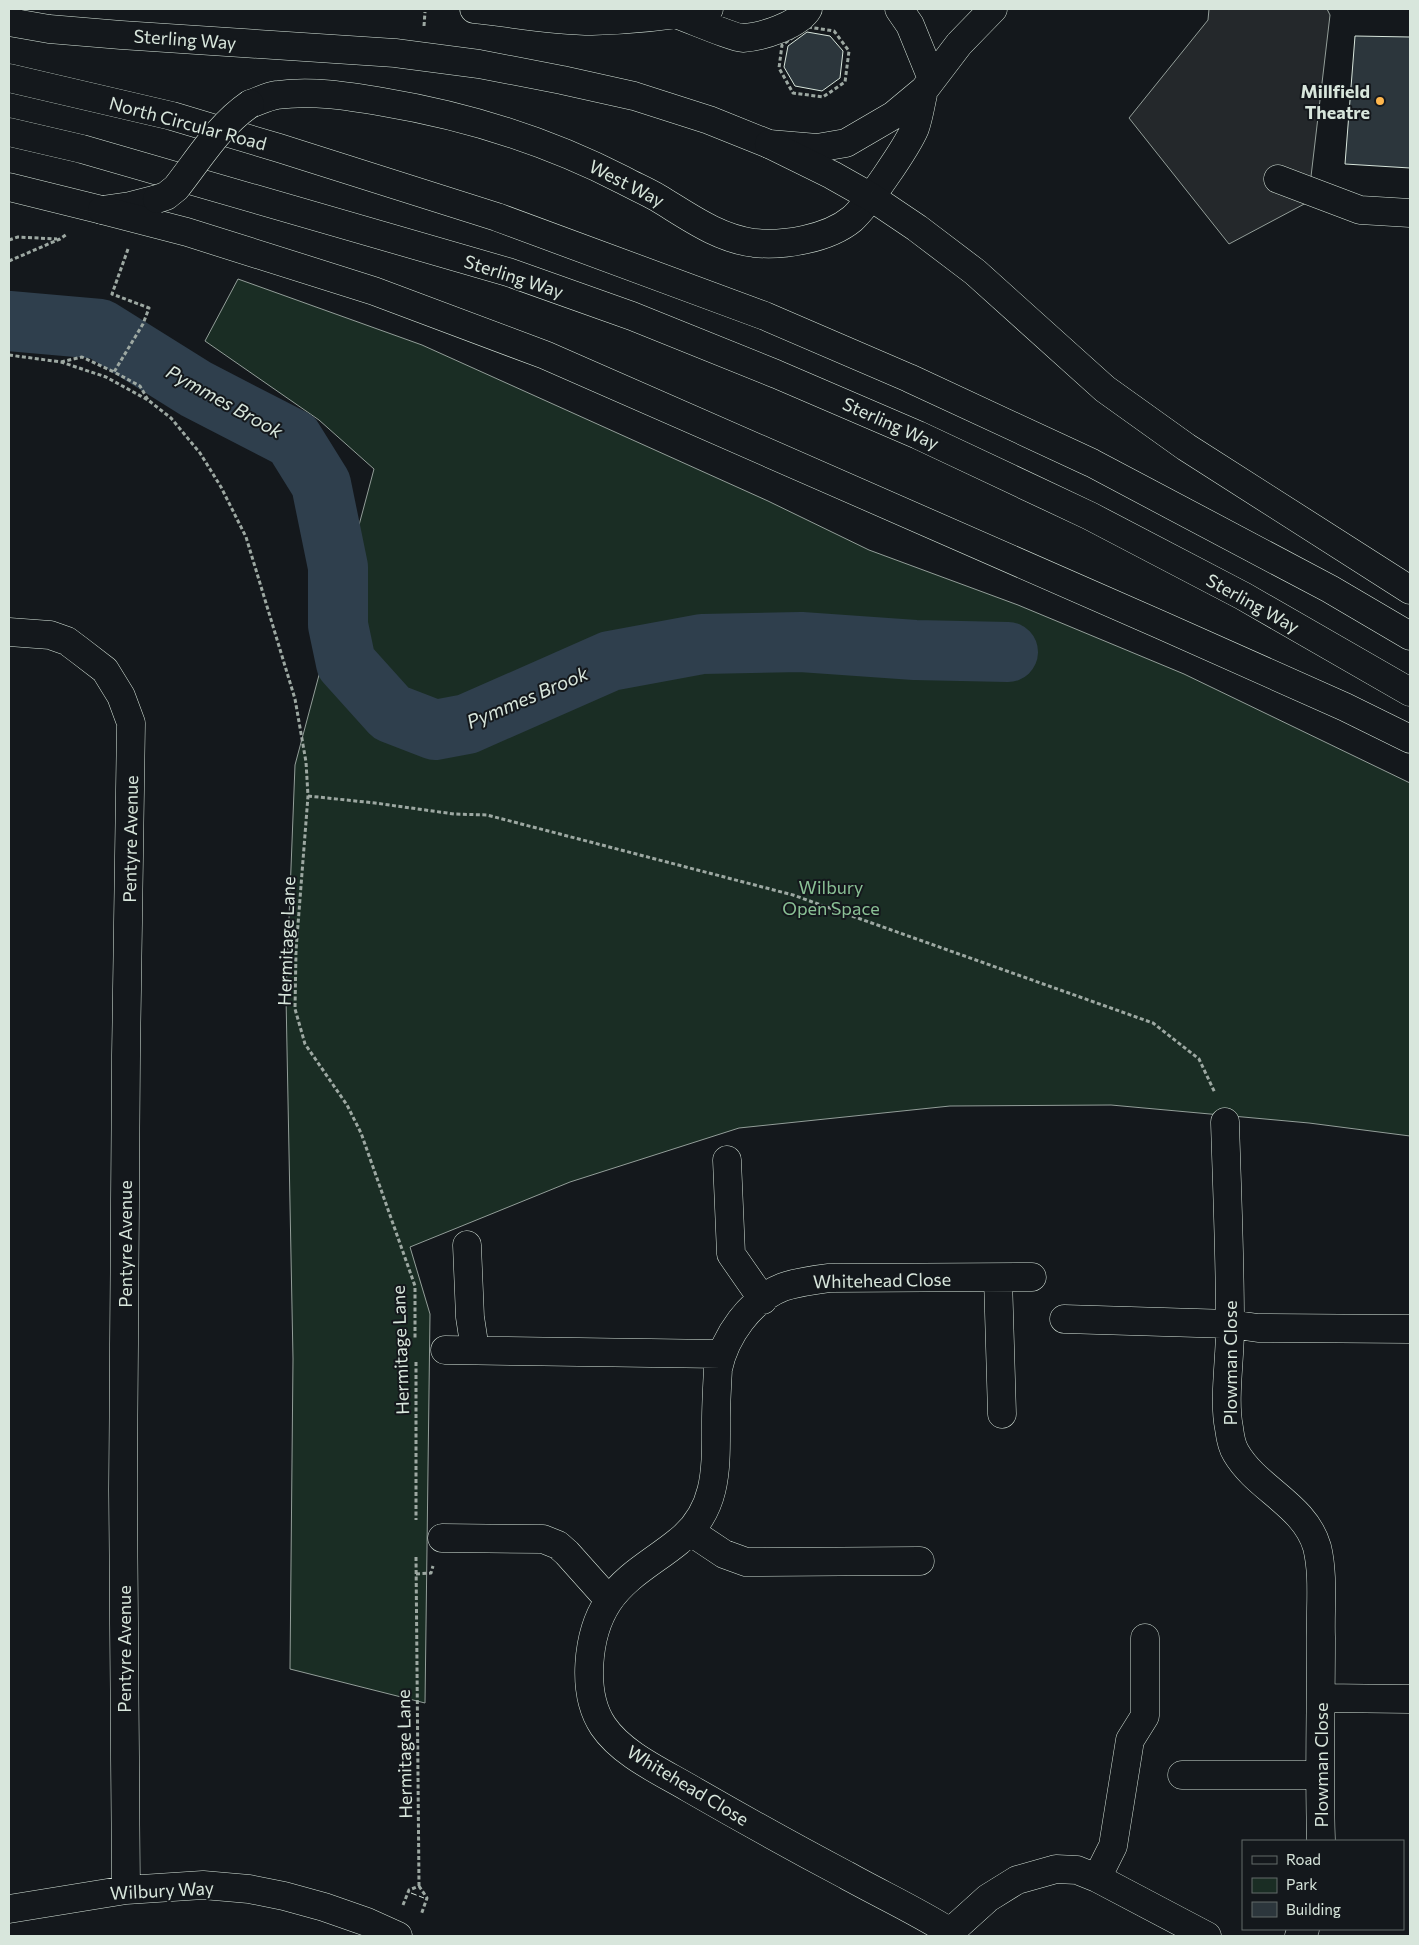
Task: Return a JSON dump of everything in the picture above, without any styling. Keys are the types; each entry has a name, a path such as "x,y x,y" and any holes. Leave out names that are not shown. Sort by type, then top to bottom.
{"main road":[{"path":"474,9 591,21 677,15 709,9"},
{"path":"677,15 742,38 783,29 804,16 808,9"},
{"path":"900,9 910,25 928,85"},
{"name":"West Way","path":"770,144 817,148 846,143 894,115 928,85 959,44 993,9"},
{"name":"Sterling Way","path":"9,22 49,29 121,35 395,53 479,64 634,96 708,120 770,144"},
{"name":"North Circular Road","path":"9,78 172,116 279,148 497,217 765,316 909,378 1092,463 1330,589 1410,636"},
{"name":"West Way","path":"102,210 130,206 166,196 176,188 226,124 250,104 275,95 308,94 355,97 424,109 489,125 550,146 600,168 656,197 720,235 754,243 787,242 822,236 852,219 870,197 915,129 928,85"},
{"name":"Sterling Way","path":"9,132 82,149 508,272 632,316 776,374 918,435 1090,516 1243,596 1410,692"},
{"path":"770,144 870,197 917,228 974,272 1105,389 1186,447 1410,590"},
{"path":"1278,179 1360,210 1410,213"},
{"path":"9,187 187,232 374,291 545,355 1179,633 1345,707 1410,739"},
{"name":"Pentyre Avenue","path":"9,632 50,635 67,641 104,670 121,696 132,723 126,1066 123,1489 126,1890"},
{"name":"Plowman Close","path":"1221,1110 1230,1324 1228,1427 1236,1453 1255,1476 1290,1506 1310,1531 1316,1547 1320,1572 1321,1698 1319,1775 1321,1840"},
{"path":"727,1160 731,1254 763,1300"},
{"path":"467,1245 470,1317 475,1350"},
{"name":"Whitehead Close","path":"948,1934 762,1830 628,1752 603,1726 592,1701 589,1671 593,1637 600,1615 626,1579 691,1532 708,1505 714,1481 718,1369 721,1354 734,1330 750,1310 781,1288 799,1282 829,1278 1032,1277"},
{"path":"998,1278 1002,1414"},
{"path":"1064,1319 1230,1324 1272,1328 1410,1329"},
{"path":"445,1350 721,1354"},
{"path":"691,1532 724,1554 746,1562 920,1562"},
{"path":"442,1538 543,1539 558,1545 567,1553 609,1600"},
{"path":"1096,1878 1113,1846 1130,1740 1145,1716 1145,1638"},
{"path":"1321,1698 1410,1699"},
{"path":"1182,1775 1319,1775"},
{"path":"948,1934 988,1898 1017,1880 1056,1869 1077,1870 1096,1878 1207,1936"},
{"name":"Wilbury Way","path":"9,1909 126,1890 203,1885 249,1889 284,1896 367,1922 409,1928"}],"path":[{"path":"808,27 834,31 849,51 845,82 823,97 793,93 779,68 782,45 808,27"},
{"path":"9,240 18,237 60,240 9,261"},
{"path":"114,372 143,324 149,308 112,294 130,244"},
{"name":"Hermitage Lane","path":"9,355 61,362 106,377 148,400 171,418 200,453 221,487 246,537 294,698 306,762 308,796 296,950 295,1009 305,1044 347,1105 361,1132 415,1286 416,1341"},
{"path":"61,362 82,357 140,386 148,400"},
{"path":"308,796 454,814 487,815 793,895 1152,1023 1199,1059 1221,1110"},
{"name":"Hermitage Lane","path":"416,1359 416,1525"},
{"name":"Hermitage Lane","path":"409,1928 427,1898 419,1886 416,1555"}],"green space":[{"name":"Wilbury Open Space","path":"238,279 422,345 768,501 869,550 1018,605 1184,674 1410,783 1410,1136 1309,1123 1111,1105 950,1106 739,1128 570,1182 410,1247 430,1314 425,1703 290,1669 293,1359 286,996 295,765 374,469 319,420 205,341"}],"shaded area":[{"path":"1209,9 1327,9 1330,15 1308,202 1229,244 1129,118 1208,20"}],"building":[{"path":"807,32 830,36 843,51 840,78 822,91 795,86 784,67 788,46"},
{"name":"Millfield Theatre","path":"1355,36 1410,37 1410,168 1345,164"}],"waterway":[{"name":"Pymmes Brook","path":"9,321 100,329 196,389 293,439 321,484 338,567 338,625 346,663 391,713 435,730 467,724 610,661 702,644 801,642 915,650 1008,652"}],"fence":[{"path":"411,1893 424,1898"}],"place":[{"name":"Millfield Theatre","path":"1380,101"}]}
